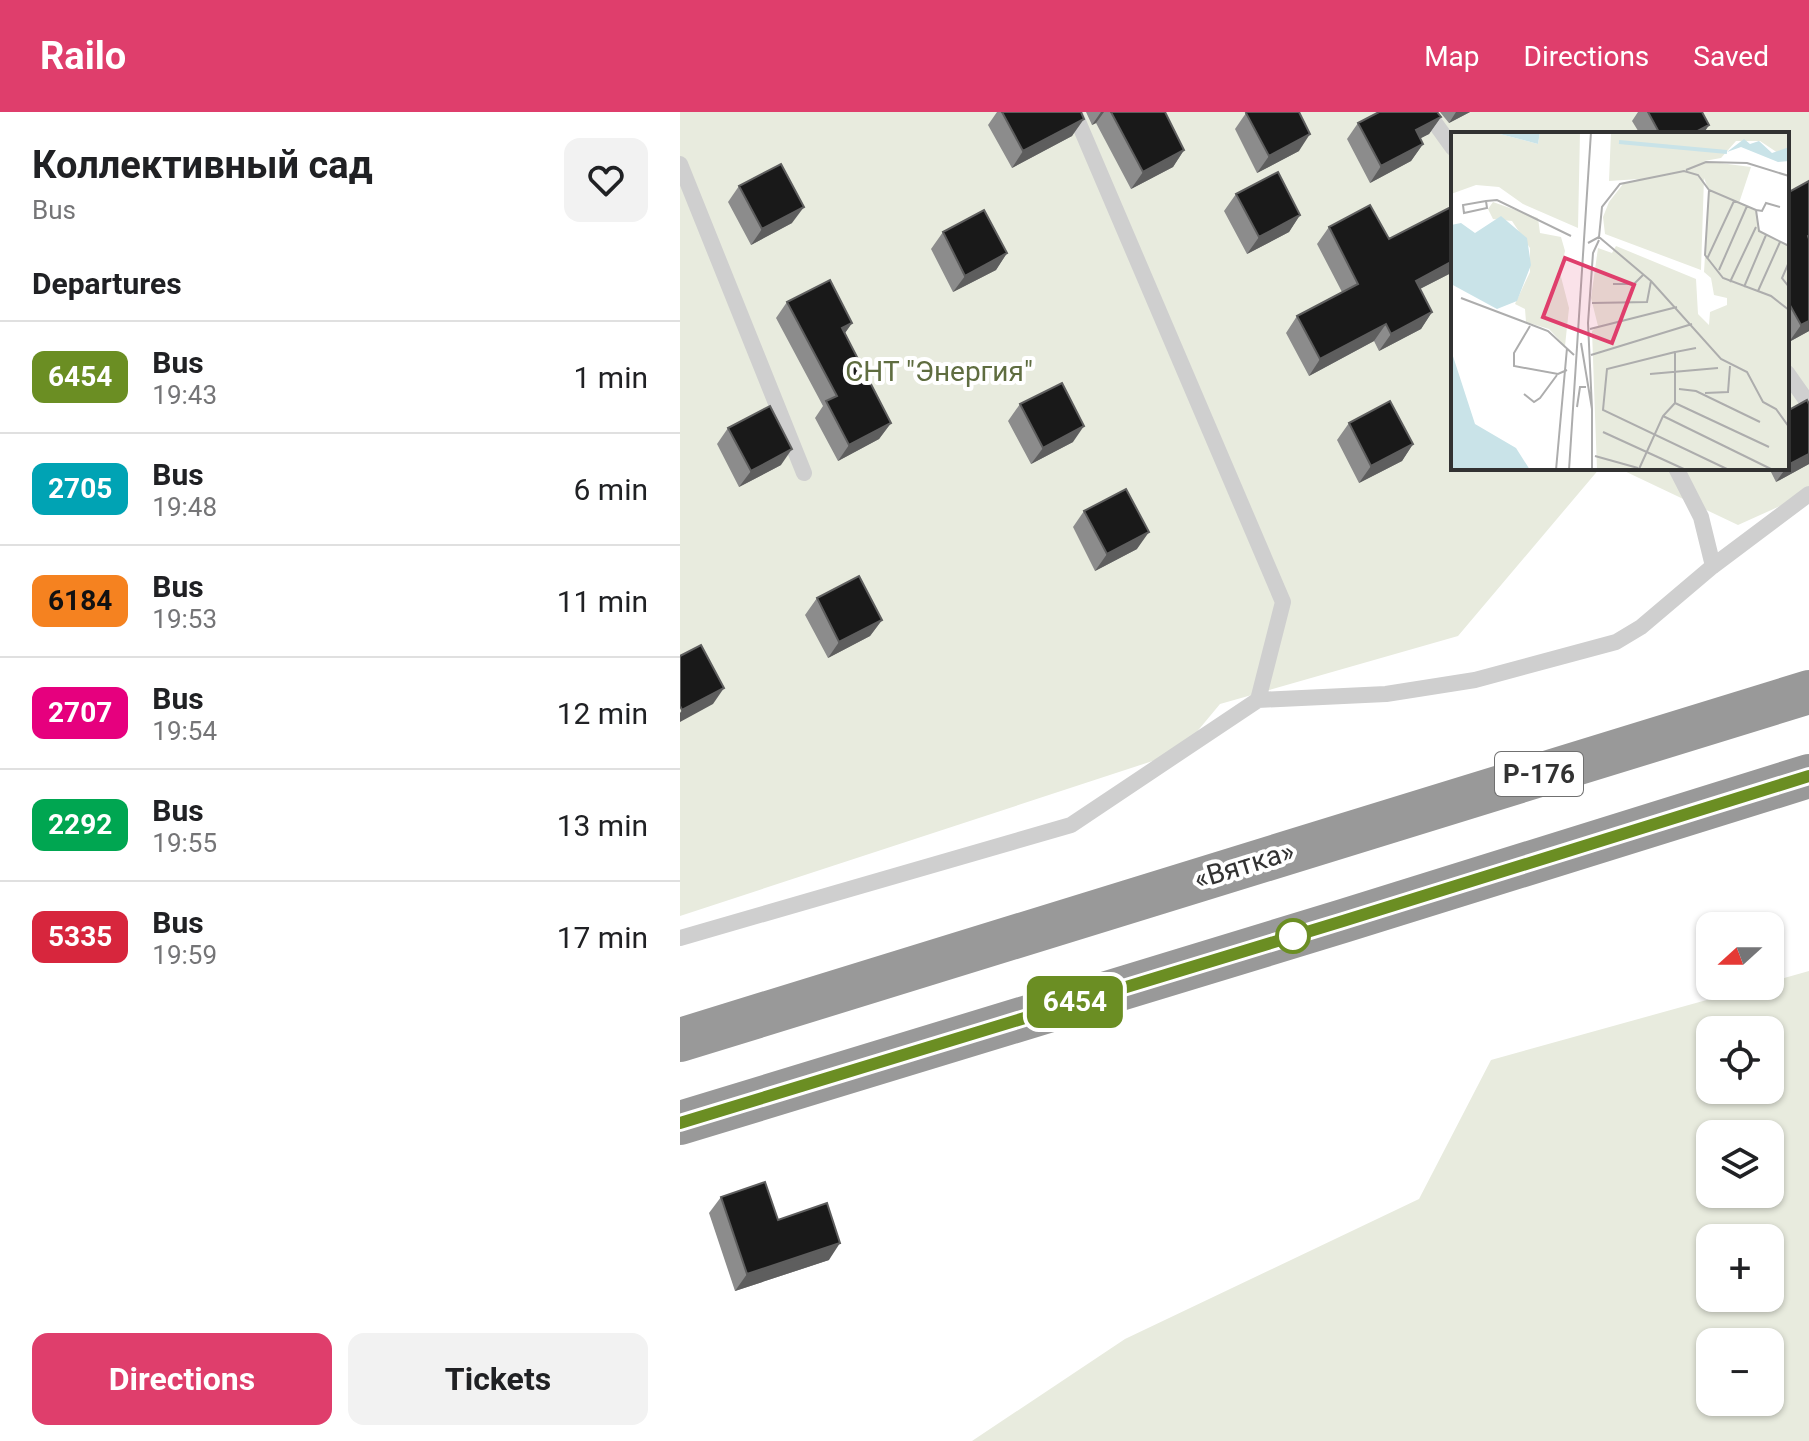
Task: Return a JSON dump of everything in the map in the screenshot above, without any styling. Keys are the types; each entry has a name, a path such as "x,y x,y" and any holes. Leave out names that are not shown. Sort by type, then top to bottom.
{"highway":[{"name":"«Вятка»","path":"680,1040 1809,692"},
{"path":"680,1123 1809,776"}],"lane":[{"path":"1074,112 1283,602 1258,700"},
{"path":"1427,112 1451,145"},
{"path":"680,164 804,473"},
{"path":"1789,376 1809,404"},
{"path":"1677,470 1701,517 1713,566"},
{"path":"680,938 1071,825 1258,700 1386,694 1475,680 1616,642 1641,627 1713,566 1809,494"}],"green space":[{"name":"СНТ \"Энергия\"","path":"680,112 1809,112 1809,493 1738,525 1622,470 1789,470 1789,132 1451,132 1451,470 1598,470 1458,636 1220,704 1180,752 680,916"},
{"path":"1809,971 1809,1441 972,1441 1125,1339 1419,1199 1491,1060 1707,1000 1784,1000 1784,978"}],"building":[{"path":"1002,112 1081,112 1084,119 1023,151"},
{"path":"1111,112 1165,112 1184,150 1143,172"},
{"path":"1247,112 1299,112 1310,134 1269,156"},
{"path":"1379,112 1437,112 1441,117 1416,130 1423,144 1381,166 1358,123"},
{"path":"1648,112 1702,112 1709,125 1696,132 1659,132"},
{"path":"781,164 804,207 762,229 739,186"},
{"path":"1278,172 1300,215 1259,237 1236,194"},
{"path":"1809,181 1809,321 1801,325 1789,304 1789,192"},
{"path":"1370,205 1389,239 1451,207 1451,262 1416,281 1432,312 1391,334 1386,324 1320,359 1297,316 1358,284 1329,227"},
{"path":"984,210 1007,253 965,276 943,232"},
{"path":"830,280 852,323 842,328 891,423 849,445 826,401 837,396 787,302"},
{"path":"1062,383 1084,426 1043,448 1020,404"},
{"path":"1807,400 1809,404 1809,454 1789,464 1789,410"},
{"path":"1390,401 1413,444 1371,466 1349,423"},
{"path":"770,406 792,449 751,471 728,428"},
{"path":"1126,489 1149,532 1107,554 1084,511"},
{"path":"859,576 882,620 839,642 817,598"},
{"path":"701,645 724,688 682,710 680,656"},
{"path":"765,1182 778,1220 827,1203 840,1243 747,1274 721,1197"}],"bus line":[{"name":"6454","path":"680,1123 1809,776"}]}
